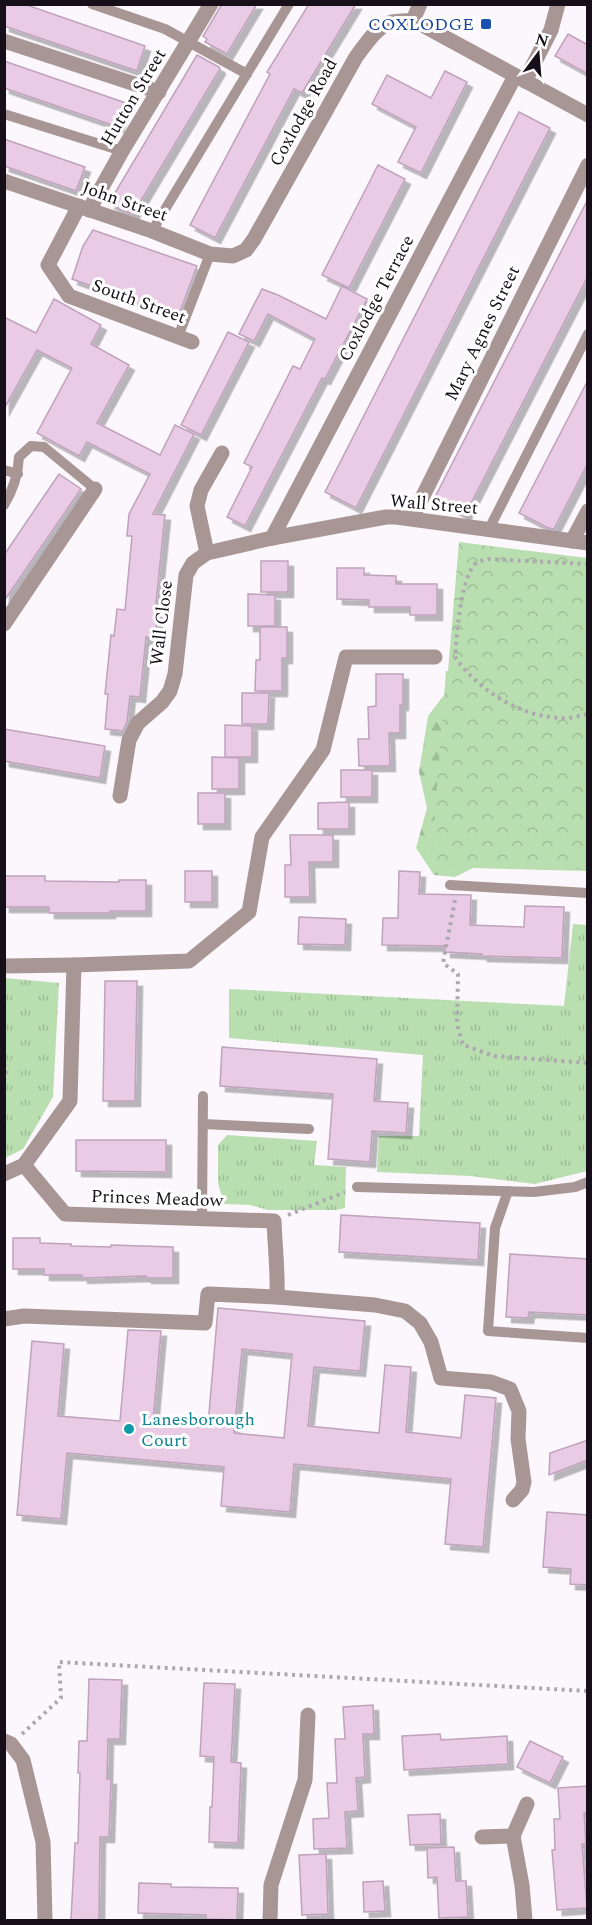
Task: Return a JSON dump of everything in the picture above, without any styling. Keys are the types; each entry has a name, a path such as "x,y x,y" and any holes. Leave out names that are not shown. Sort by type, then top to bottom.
{"street":[{"name":"Hutton Street","path":"84,208 159,92 211,4"},
{"path":"420,4 413,20 588,115"},
{"name":"Coxlodge Terrace","path":"272,538 520,78 551,30 558,4"},
{"name":"Coxlodge Road","path":"232,256 246,250 254,239 356,57 370,38 392,22 413,20"},
{"path":"4,41 159,92"},
{"name":"Mary Agnes Street","path":"412,518 588,165"},
{"name":"John Street","path":"4,181 152,231 210,254 232,256"},
{"name":"South Street","path":"84,208 48,265 69,296 185,339"},
{"path":"207,553 197,506 201,490 222,453"},
{"path":"4,624 95,489"},
{"path":"580,542 588,511"},
{"name":"Wall Street","path":"207,553 272,538 386,517 412,518 580,542"},
{"name":"Wall Close","path":"120,796 129,740 138,723 171,691 186,575 193,563 207,553"},
{"path":"4,966 189,961 249,912 262,837 323,750 346,657 435,657"},
{"path":"4,1174 24,1164 70,1101 74,965"},
{"name":"Princes Meadow","path":"24,1164 65,1214 274,1221"},
{"path":"274,1221 275,1259 278,1273 277,1297"},
{"path":"4,1319 24,1316 206,1323 208,1294 375,1305 405,1311 420,1323 431,1342 441,1378 491,1382 510,1389 519,1411 518,1439 524,1482 522,1490 513,1500"},
{"path":"270,1920 271,1885 305,1780 308,1715"},
{"path":"8,1743 23,1760 43,1842 45,1920"},
{"path":"525,1920 522,1885 513,1836 527,1804"},
{"path":"482,1837 513,1836"}],"lane":[{"path":"92,4 165,29 247,74"},
{"path":"152,231 289,4"},
{"path":"4,114 122,151"},
{"path":"185,339 210,254"},
{"path":"489,529 588,334"},
{"path":"4,505 13,492 18,474 19,457 31,446 44,447 95,489"},
{"path":"4,470 18,474"},
{"path":"454,885 588,893"},
{"path":"202,1096 202,1219"},
{"path":"203,1124 309,1129"},
{"path":"357,1187 534,1192 588,1182"},
{"path":"508,1191 495,1228 488,1331 588,1338"}],"path":[{"path":"588,564 488,559 476,563 469,573 459,612 455,657 467,674 496,696 533,715 562,719 588,714"},
{"path":"454,885 443,963 458,974 457,1024 463,1045 494,1056 588,1063"},
{"path":"4,1064 7,1070 4,1080"},
{"path":"274,1221 357,1187"},
{"path":"8,1743 61,1698 59,1662 588,1691"}],"green space":[{"path":"459,542 587,558 587,869 431,865 446,671 448,671"},
{"path":"448,690 587,812 587,871 473,868 455,877 434,875 416,848 427,808 419,772 428,716"},
{"path":"573,924 587,925 587,1171 535,1184 471,1176 377,1172 379,1136 419,1136 423,1055 229,1038 229,989 564,1006"},
{"path":"5,978 59,983 53,1097 23,1149 5,1158"},
{"path":"227,1135 317,1141 314,1165 346,1167 345,1208 268,1210 250,1205 224,1204 218,1183 218,1145"}],"building":[{"path":"4,4 24,4 145,46 137,71 4,26"},
{"path":"222,4 257,4 227,54 205,42 207,39 203,36"},
{"path":"309,4 356,4 302,93 294,89 215,238 190,225 270,74 267,72"},
{"path":"568,34 588,45 588,74 555,56"},
{"path":"197,55 220,69 133,214 121,210 109,203"},
{"path":"4,61 126,103 118,127 4,88"},
{"path":"445,71 467,82 421,173 398,162 416,127 372,104 387,75 431,98"},
{"path":"519,112 550,128 356,508 325,492"},
{"path":"4,139 85,167 76,191 4,166"},
{"path":"378,165 405,179 349,288 322,275"},
{"path":"588,199 588,276 465,515 434,499"},
{"path":"93,230 197,266 178,317 72,279 83,246"},
{"path":"342,286 367,299 325,379 322,378 245,526 227,517 252,467 244,463 293,366 300,369 315,339 268,314 254,341 239,334 262,289 326,319"},
{"path":"54,299 101,325 91,344 129,365 97,423 160,455 175,425 194,434 153,514 165,515 155,613 158,613 155,638 146,637 140,697 130,696 127,722 123,731 105,729 108,694 105,694 111,635 114,636 117,609 125,610 132,536 127,536 129,514 150,474 87,442 79,456 37,433 72,368 37,350 4,409 4,317 36,333"},
{"path":"228,332 249,342 201,435 181,425"},
{"path":"588,380 588,463 554,529 548,528 519,513"},
{"path":"59,474 81,489 4,601 4,555"},
{"path":"261,561 288,561 288,592 261,592"},
{"path":"337,568 364,568 364,575 396,576 396,584 437,584 437,615 410,615 410,607 369,607 369,600 337,599"},
{"path":"248,594 275,595 275,626 248,626"},
{"path":"260,627 287,627 287,658 282,658 282,691 255,691 256,660 260,660"},
{"path":"376,674 403,674 400,733 389,733 390,766 359,766 358,739 369,739 368,707 376,706"},
{"path":"242,693 269,693 268,724 242,724"},
{"path":"225,725 252,726 252,757 225,757"},
{"path":"4,729 105,746 100,778 4,761"},
{"path":"212,757 239,758 239,789 212,789"},
{"path":"341,770 372,770 372,797 341,797"},
{"path":"198,793 225,793 225,824 198,824"},
{"path":"349,802 349,829 318,829 318,803"},
{"path":"290,835 333,835 333,862 309,862 310,897 285,897 285,865 291,865"},
{"path":"185,871 212,871 212,902 185,902"},
{"path":"399,871 420,872 419,894 471,895 470,925 524,927 525,906 564,907 562,958 482,956 482,954 445,952 445,946 382,945 383,918 398,918"},
{"path":"4,876 45,876 45,881 146,880 146,911 49,913 49,907 4,907"},
{"path":"299,917 346,919 345,945 298,944"},
{"path":"105,981 137,981 135,1101 103,1101"},
{"path":"222,1047 377,1059 374,1101 408,1103 406,1133 372,1131 370,1162 328,1159 333,1094 220,1086"},
{"path":"76,1140 166,1140 166,1172 76,1171"},
{"path":"341,1215 480,1223 478,1260 339,1252"},
{"path":"13,1238 40,1238 40,1243 71,1244 71,1246 173,1247 173,1278 146,1278 146,1276 82,1278 82,1275 44,1275 44,1269 13,1269"},
{"path":"510,1254 588,1259 588,1315 529,1312 528,1318 506,1317"},
{"name":"Lanesborough Court","path":"218,1308 365,1321 360,1371 314,1367 308,1426 379,1433 385,1365 411,1367 406,1432 461,1438 465,1395 496,1398 483,1547 445,1544 451,1479 294,1464 290,1512 221,1506 224,1467 67,1453 61,1519 17,1515 32,1341 64,1344 58,1416 120,1421 128,1330 161,1331 153,1421 208,1425","holes":["242,1349 292,1354 284,1438 234,1433"]},
{"path":"588,1440 588,1460 549,1475 550,1453"},
{"path":"547,1512 588,1515 588,1585 570,1584 571,1569 543,1567"},
{"path":"89,1679 122,1680 120,1739 108,1739 107,1779 111,1779 109,1837 100,1837 99,1920 71,1920 75,1843 78,1843 79,1741 87,1741"},
{"path":"204,1683 235,1684 231,1762 241,1763 238,1843 209,1842 214,1757 200,1756"},
{"path":"373,1705 374,1734 363,1734 365,1777 356,1778 358,1811 345,1812 347,1848 314,1849 313,1819 329,1818 327,1783 337,1783 335,1739 345,1739 343,1707"},
{"path":"440,1734 441,1740 507,1736 508,1764 404,1770 402,1736"},
{"path":"530,1741 563,1757 550,1783 517,1767"},
{"path":"588,1786 588,1813 584,1813 586,1844 582,1844 587,1908 557,1910 552,1850 555,1850 554,1819 560,1819 558,1788"},
{"path":"440,1814 441,1844 410,1845 408,1815"},
{"path":"454,1847 456,1881 466,1881 468,1917 439,1918 437,1877 428,1878 427,1848"},
{"path":"326,1854 328,1914 302,1915 299,1855"},
{"path":"383,1881 385,1911 364,1912 363,1882"},
{"path":"139,1883 171,1884 171,1887 238,1888 237,1920 206,1919 206,1915 138,1913"}],"place":[{"name":"COXLODGE","path":"486,24"},
{"name":"Lanesborough Court","path":"129,1429"}]}
